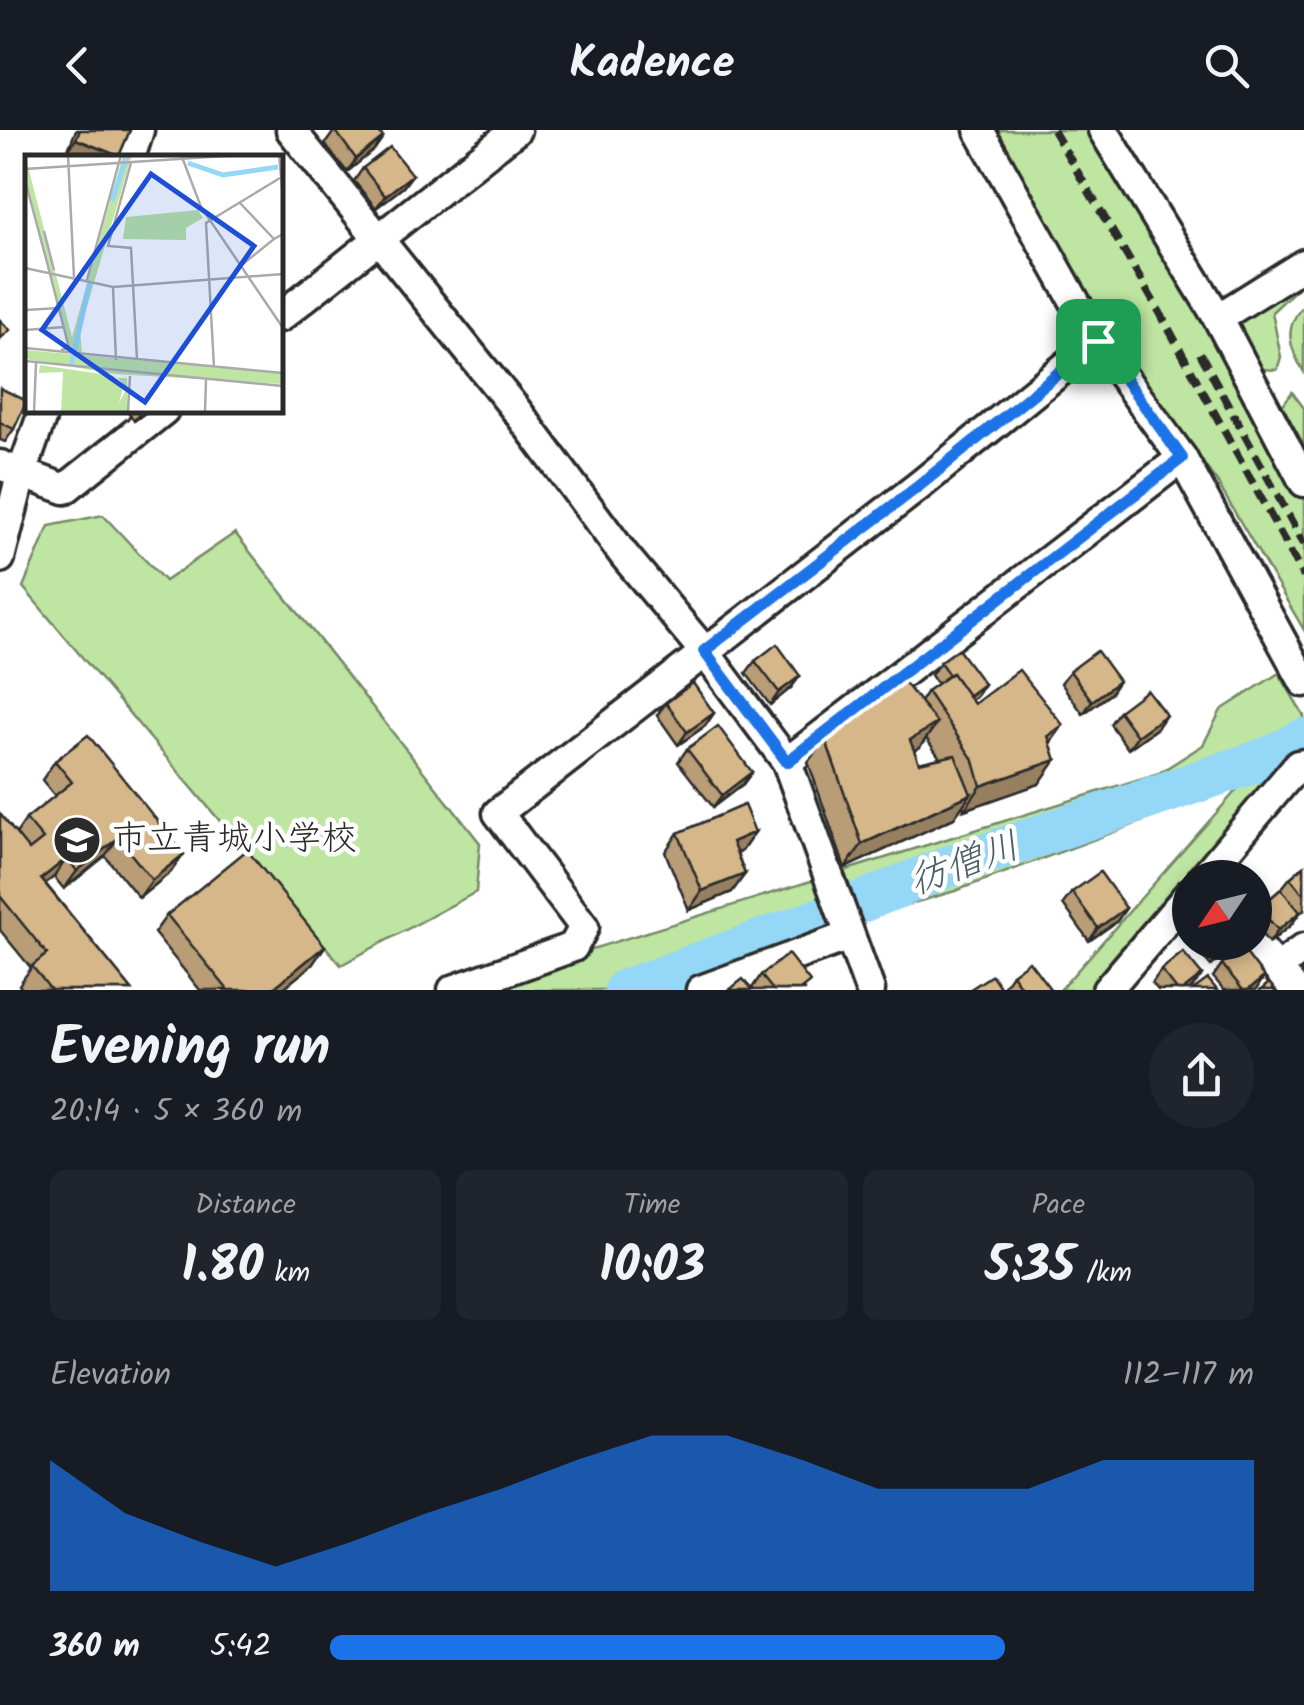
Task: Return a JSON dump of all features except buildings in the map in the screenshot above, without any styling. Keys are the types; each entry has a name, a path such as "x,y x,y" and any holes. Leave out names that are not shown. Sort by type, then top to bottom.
{"street":[{"path":"131,155 139,130"},
{"path":"291,130 517,411 787,762 870,990"},
{"path":"282,315 516,130"},
{"path":"980,130 1098,341 1182,458 1299,673"},
{"path":"1103,130 1218,318 1304,482"},
{"path":"1218,318 1304,264"},
{"path":"453,990 573,947 584,927 498,813 920,485 1098,341"},
{"path":"0,558 11,470 43,412"},
{"path":"11,470 65,489 161,412"},
{"path":"787,762 1182,458"},
{"path":"1218,860 1298,766 1304,764"},
{"path":"1116,986 1172,916"},
{"path":"701,990 849,936"},
{"path":"1286,979 1304,948"}],"green space":[{"path":"979,130 1094,130 1193,297 1304,501 1304,630 1217,482 1059,269"},
{"path":"1304,266 1304,282 1272,312 1281,357 1277,370 1261,369 1238,324 1248,305"},
{"path":"1304,305 1304,372 1290,338 1293,321"},
{"path":"1292,392 1304,408 1304,445 1282,406"},
{"path":"103,515 165,581 235,533 480,843 476,892 341,965 23,587 49,526"},
{"path":"1279,673 1304,716 1304,765 1208,860 1175,860 1241,785 955,891 834,926 754,971 701,990 460,990 1159,773 1203,745 1221,710"},
{"path":"1172,863 1172,931 1122,990 1060,990"}],"waterway":[{"name":"彷僧川","path":"625,990 950,866 1270,757 1304,739"},
{"path":"1290,758 1302,740"}],"railway":[{"path":"1053,130 1159,311 1304,577"},
{"path":"1200,353 1304,544"}],"place":[{"name":"市立青城小学校","path":"77,840"}],"route":[{"path":"1098,341 1182,458 787,762 704,651 920,485 1098,341"}]}
